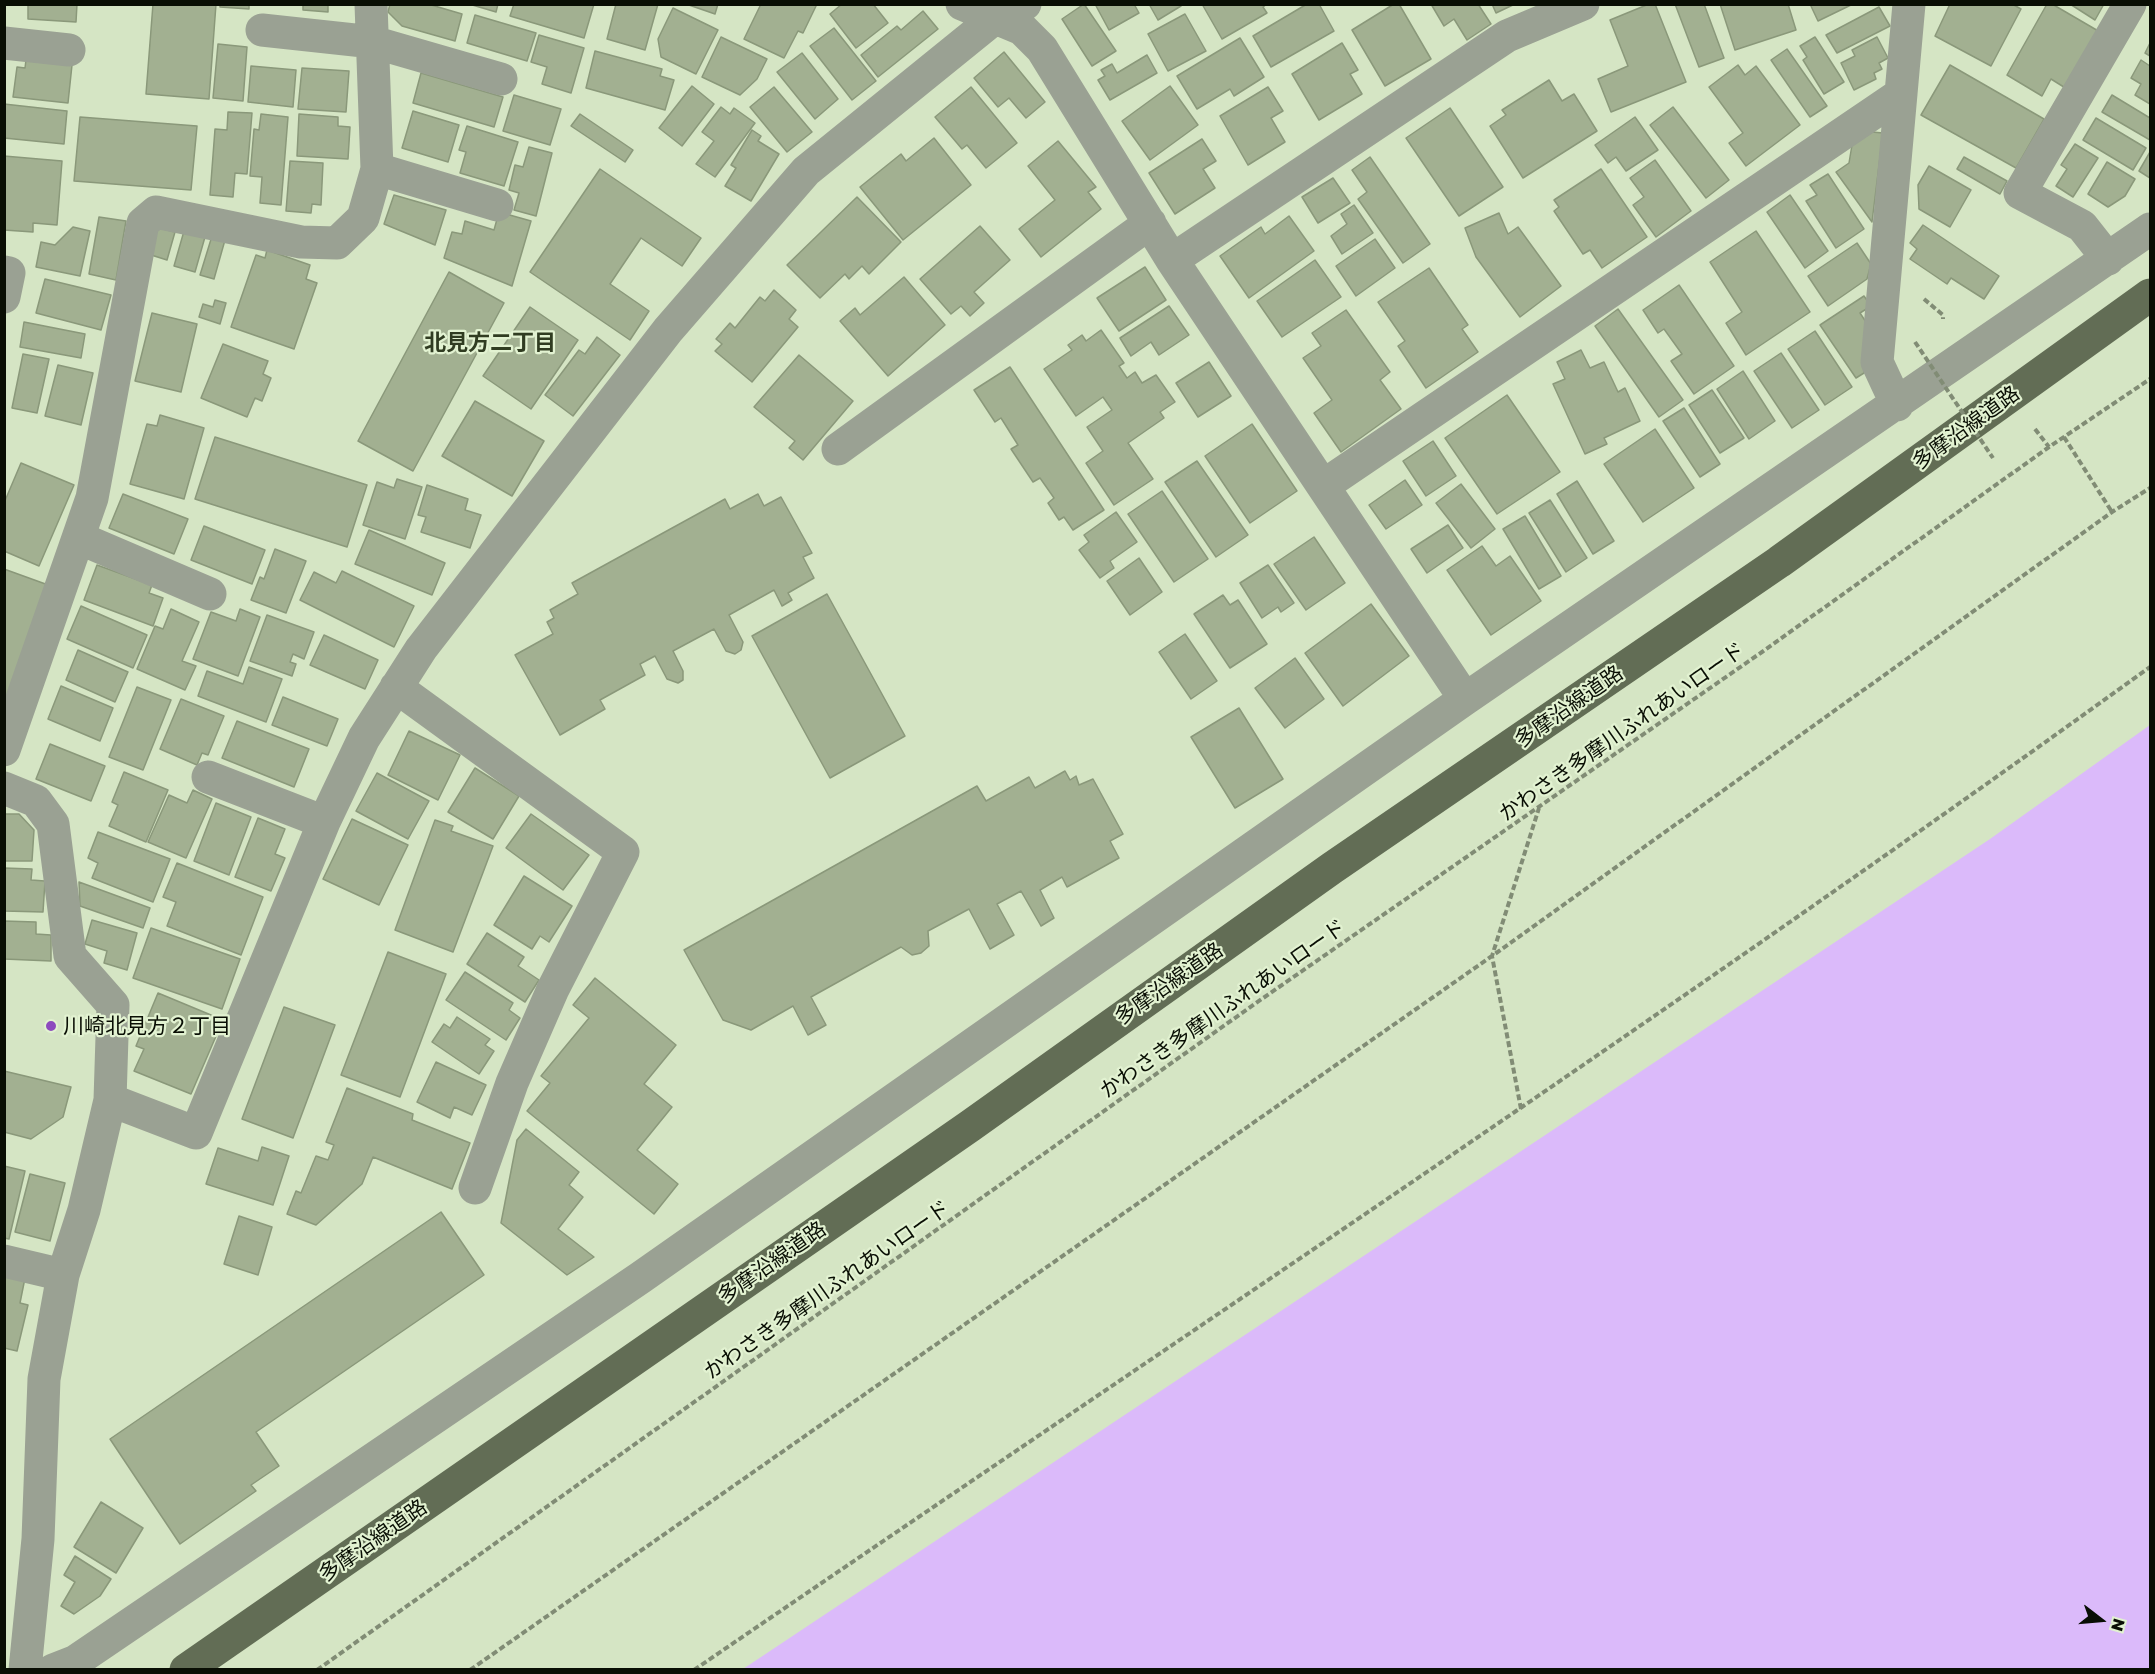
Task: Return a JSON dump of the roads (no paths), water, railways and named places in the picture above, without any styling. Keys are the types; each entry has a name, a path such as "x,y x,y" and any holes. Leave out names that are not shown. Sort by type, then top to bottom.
{"main road":[{"name":"多摩沿線道路","path":"186,1670 960,1132 1332,868 1779,562 2151,295"}],"street":[{"path":"4,750 92,498 142,223 156,212 301,242 337,243 363,218 377,169 372,4"},
{"path":"962,4 1010,11 1022,29 1042,49 1172,260 1465,699"},
{"path":"1172,260 1507,36 1583,4"},
{"path":"1897,405 1877,362 1909,4"},
{"path":"2108,259 2082,226 2020,193 2130,4"},
{"path":"110,1100 196,1132 324,822 364,738 422,649 668,330 806,171 1010,11"},
{"path":"262,30 373,42 501,79"},
{"path":"4,43 69,50"},
{"path":"1323,486 1901,94"},
{"path":"377,169 497,204"},
{"path":"838,449 1150,223"},
{"path":"53,1670 76,1661 640,1278 1465,699 2151,229"},
{"path":"4,272 9,273 4,297"},
{"path":"79,538 210,594"},
{"path":"396,687 623,852 548,999 512,1083 475,1188"},
{"path":"208,777 324,822"},
{"path":"4,788 36,801 53,824 70,956 113,1005 110,1100 84,1210 63,1275 44,1379 38,1539 25,1670"},
{"path":"4,1261 63,1275"}],"place":[{"name":"川崎北見方２丁目","path":"51,1026"}],"district":[{"name":"北見方二丁目","path":"490,343"}]}
